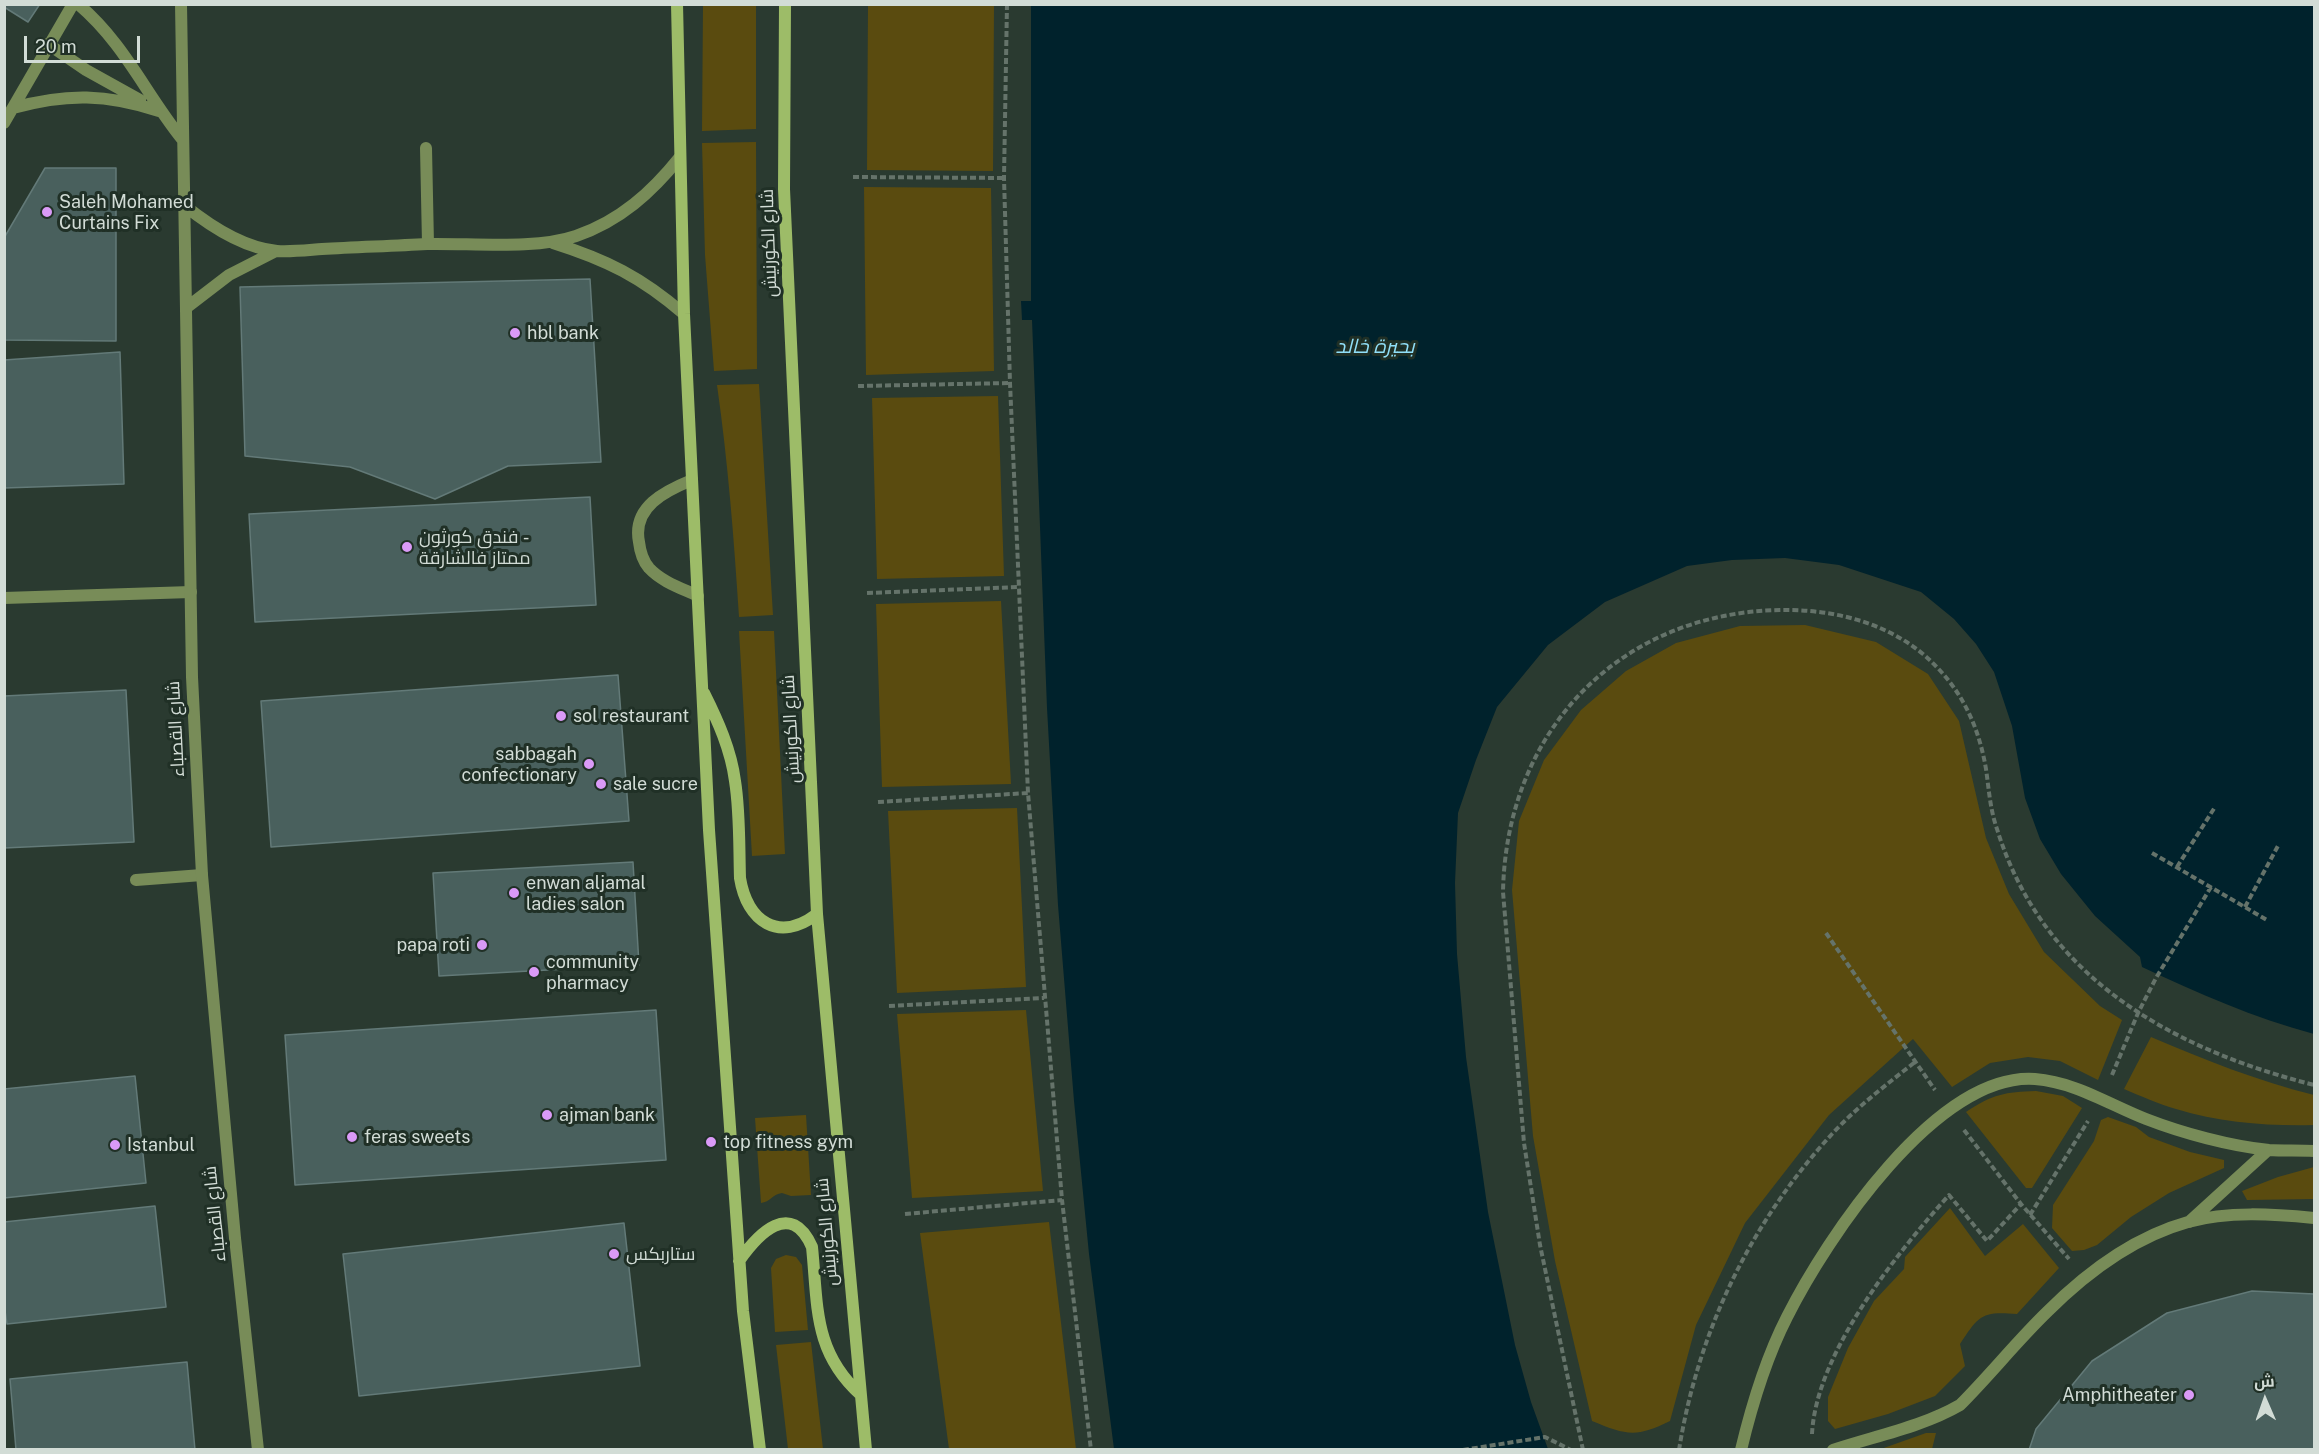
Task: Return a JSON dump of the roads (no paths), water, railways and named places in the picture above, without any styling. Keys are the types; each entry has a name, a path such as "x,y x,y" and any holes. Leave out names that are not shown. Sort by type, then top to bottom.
{"main road":[{"path":"677,4 684,314 714,905 743,1311 759,1449"},
{"name":"شارع الكورنيش","path":"785,4 784,189 817,914 866,1449"},
{"path":"702,689 717,717 728,748 735,780 740,878 742,893 748,905 756,916 767,924 780,927 794,927 807,922 817,914"},
{"path":"739,1261 752,1241 774,1225 785,1223 797,1226 807,1235 812,1247 821,1331 826,1349 846,1382 861,1395"}],"street":[{"path":"4,123 73,4"},
{"path":"78,4 110,35 159,111 182,139"},
{"name":"شارع القصباء","path":"181,4 192,677 202,875 235,1238 258,1449"},
{"path":"48,44 86,70 159,111"},
{"path":"14,108 42,100 71,96 102,97 131,102 159,111"},
{"path":"426,148 428,244"},
{"path":"184,205 204,221 227,234 276,251 428,244 553,243 578,235 624,212 645,196 680,157"},
{"path":"553,243 610,263 637,277 684,314"},
{"path":"186,308 229,275 276,251"},
{"path":"692,480 659,495 647,507 640,521 638,536 640,552 648,566 674,585 698,596"},
{"path":"4,598 190,592"},
{"path":"136,880 202,875"},
{"path":"1742,1449 1765,1368 1786,1318 1811,1271 1840,1226 1873,1184 1909,1146 1964,1098 1997,1083 2016,1079 2052,1081 2182,1131 2268,1150 2314,1151"},
{"path":"2188,1222 2268,1150"},
{"path":"1833,1449 1944,1414 1960,1405 2045,1313 2085,1278 2117,1255 2151,1236 2188,1222 2224,1216 2314,1218"}],"water":[{"name":"بحيرة خالد","path":"1031,5 2314,5 2314,1034 2248,1013 2142,967 2140,957 2095,916 2061,874 2040,839 2025,798 2012,726 1994,672 1976,644 1954,619 1921,592 1839,565 1785,558 1732,560 1687,566 1605,602 1548,645 1497,707 1458,813 1455,883 1457,954 1466,1057 1488,1212 1515,1345 1531,1402 1548,1449 1114,1449 1089,1254 1058,905 1047,708 1032,320 1022,320 1021,301 1031,301"}],"place":[{"name":"Saleh Mohamed Curtains Fix","path":"47,212"},
{"name":"hbl bank","path":"515,333"},
{"name":"فندق كورثون - ممتاز فالشارقة","path":"407,547"},
{"name":"sol restaurant","path":"561,716"},
{"name":"sabbagah confectionary","path":"589,764"},
{"name":"sale sucre","path":"601,784"},
{"name":"enwan aljamal ladies salon","path":"514,893"},
{"name":"papa roti","path":"482,945"},
{"name":"community pharmacy","path":"534,972"},
{"name":"ajman bank","path":"547,1115"},
{"name":"feras sweets","path":"352,1137"},
{"name":"top fitness gym","path":"711,1142"},
{"name":"Istanbul","path":"115,1145"},
{"name":"ستاربكس","path":"614,1254"},
{"name":"Amphitheater","path":"2189,1395"}]}
